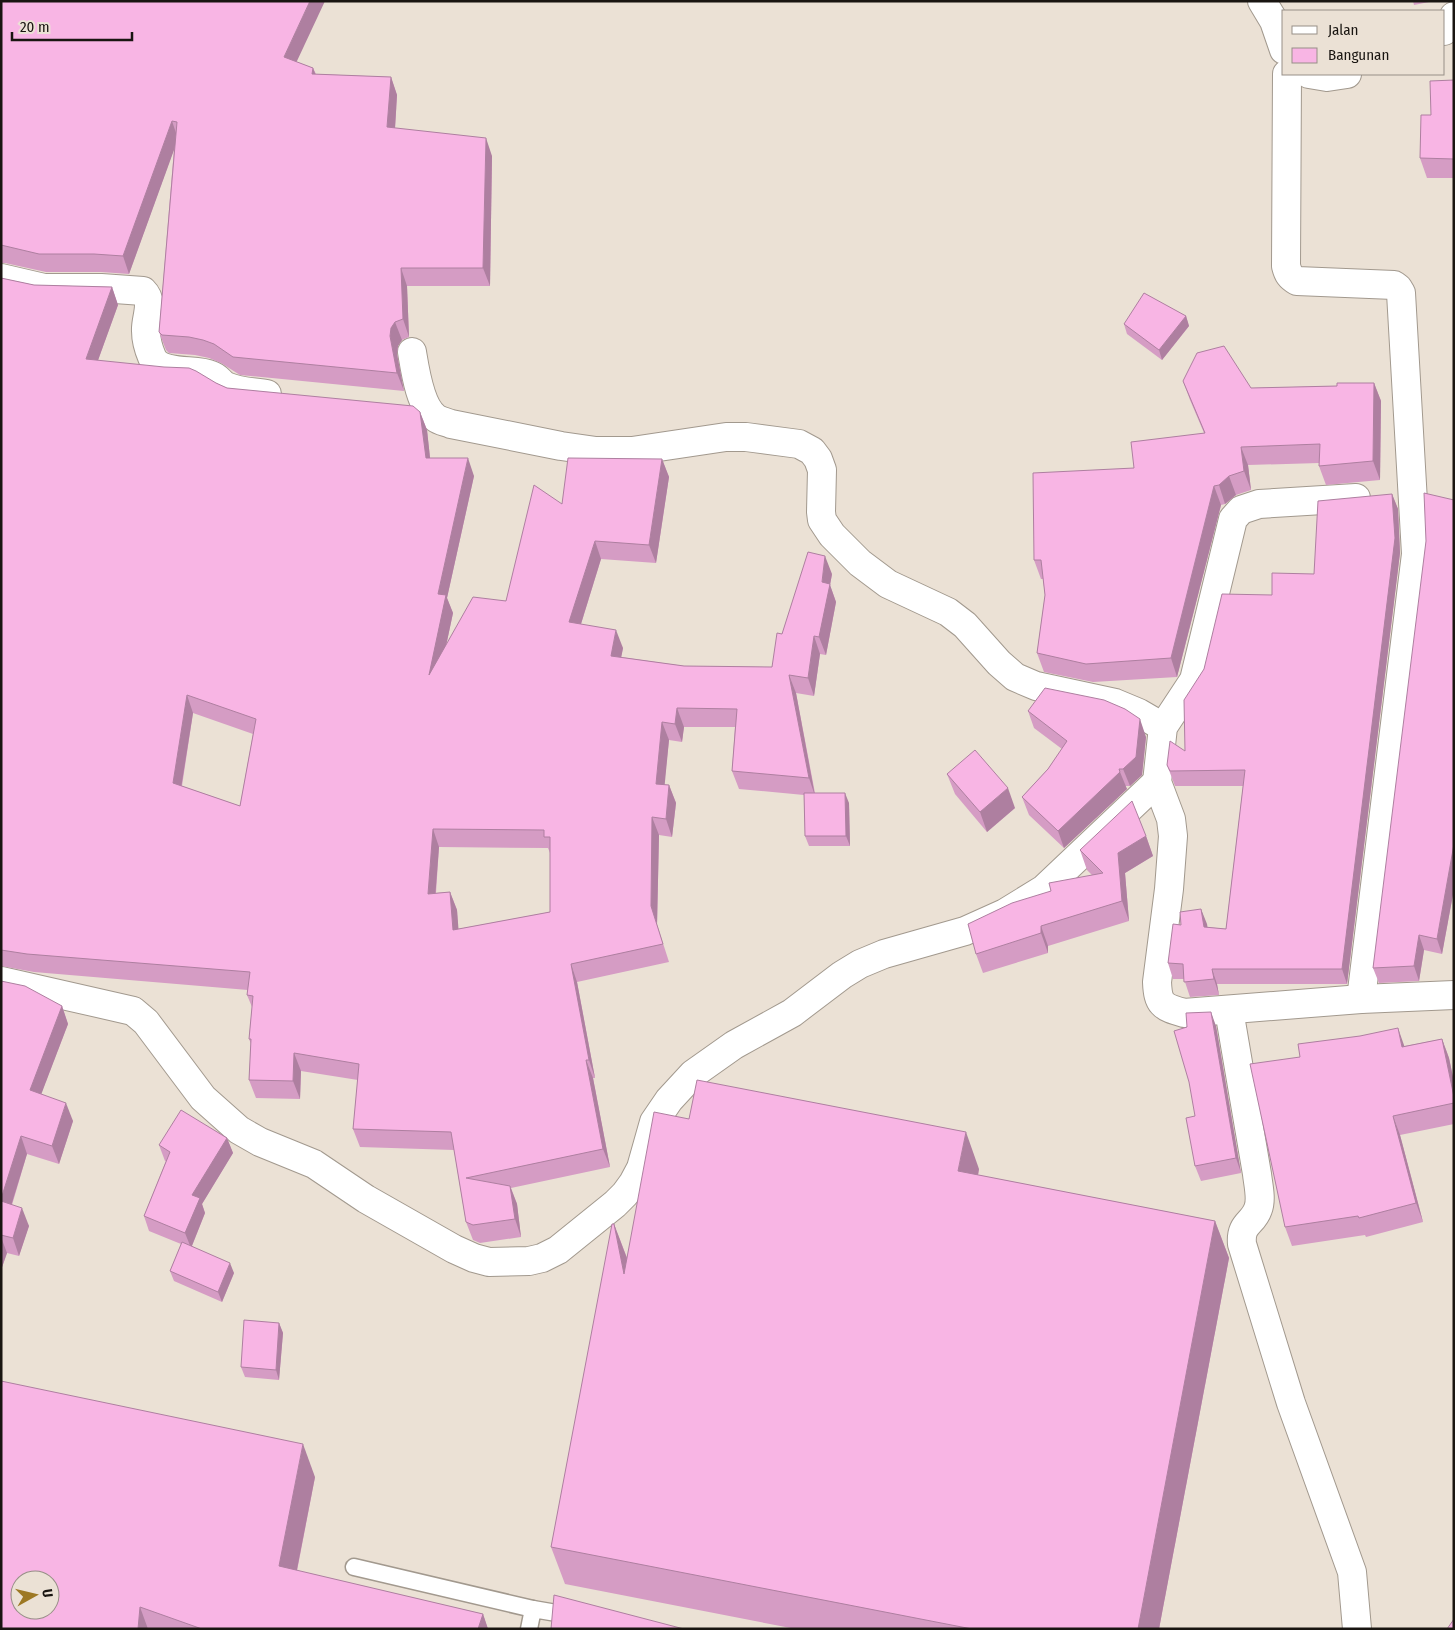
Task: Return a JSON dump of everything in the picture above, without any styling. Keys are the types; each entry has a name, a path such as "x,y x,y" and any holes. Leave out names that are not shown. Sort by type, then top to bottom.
{"street":[{"path":"1262,1 1274,21 1282,44"},
{"path":"1445,30 1452,23 1454,16"},
{"path":"1287,75 1286,266 1291,277 1297,281 1394,285 1401,293 1416,554 1361,999"},
{"path":"1315,75 1327,77 1340,75"},
{"path":"1,278 44,288 101,288 143,291 148,299 150,310 146,330 152,357 155,363 162,368 196,370 211,374 218,378 223,385 235,390 294,396"},
{"path":"412,352 419,386 428,409 436,418 451,424 596,451 632,451 726,437 746,437 799,444 812,451 818,459 822,470 822,520 832,535 860,563 888,584 948,612 965,625 992,656 1015,677 1051,690 1114,703 1140,713 1163,727"},
{"path":"399,406 428,409"},
{"path":"1413,492 1334,500 1260,504 1242,510 1233,519 1194,680 1163,727 1157,782 1170,819 1173,836 1169,889 1157,982 1158,996 1164,1006 1184,1013 1361,999 1454,995"},
{"path":"1,981 133,1011 146,1022 203,1098 239,1130 260,1142 314,1164 366,1199 454,1249 489,1262 529,1261 542,1258 558,1250 615,1204 634,1184 641,1168 654,1122 693,1074 734,1045 792,1013 842,975 860,964 884,954 965,931 1005,913 1044,889 1157,782"},
{"path":"1229,1010 1257,1174 1259,1200 1258,1209 1241,1235 1242,1244 1291,1403 1352,1572 1357,1629"}],"lane":[{"path":"354,1567 533,1609 588,1619"},
{"path":"529,1629 533,1609"}],"building":[{"path":"1,1 310,1 284,57 313,68 312,74 391,77 387,127 486,138 483,268 401,268 403,319 395,322 391,328 390,336 397,373 233,357 214,344 203,340 162,335 159,332 177,122 172,121 123,256 39,254 1,245"},
{"path":"1454,80 1454,159 1420,158 1421,115 1431,115 1430,81"},
{"path":"1,278 34,285 112,287 86,359 189,368 227,388 413,406 420,412 426,458 468,458 438,594 446,595 429,675 473,597 506,601 534,485 562,504 568,458 662,459 649,545 595,541 569,622 616,630 611,656 684,666 772,667 777,633 782,634 808,552 825,556 822,582 830,584 819,637 814,636 808,678 789,675 809,778 732,771 737,709 677,708 675,724 662,722 656,784 669,785 666,819 652,817 651,906 663,944 571,964 589,1060 586,1060 603,1149 466,1178 510,1186 515,1219 473,1225 466,1222 451,1132 353,1129 359,1064 294,1053 293,1081 249,1080 251,1039 249,1039 253,996 247,995 250,972 27,954 1,950","holes":["187,695 256,719 240,806 173,783","433,829 544,830 544,837 550,837 550,912 453,930 450,892 428,894"]},
{"path":"1144,293 1186,316 1159,350 1124,324"},
{"path":"1224,346 1251,388 1337,386 1337,383 1374,383 1373,461 1319,466 1320,444 1241,447 1244,471 1229,476 1219,485 1214,486 1171,658 1086,664 1037,653 1045,595 1041,560 1034,560 1033,473 1134,468 1131,442 1205,433 1183,381 1197,353"},
{"path":"1424,493 1454,500 1454,844 1437,939 1419,935 1414,966 1373,968 1426,541"},
{"path":"1392,494 1395,538 1342,969 1212,969 1214,979 1184,982 1183,964 1168,963 1173,924 1181,925 1180,912 1201,909 1204,927 1226,929 1245,770 1170,771 1167,765 1170,741 1185,751 1184,700 1204,669 1222,594 1272,595 1272,573 1314,574 1318,501"},
{"path":"1045,688 1104,700 1125,709 1140,719 1136,757 1123,769 1119,769 1120,772 1058,831 1022,797 1048,769 1067,741 1028,711"},
{"path":"975,750 1008,788 980,812 947,774"},
{"path":"804,793 845,793 846,836 805,836"},
{"path":"1132,801 1146,836 1118,853 1122,901 1041,926 1041,933 976,954 968,924 1012,903 1051,891 1049,883 1103,873 1080,850"},
{"path":"1,981 25,986 62,1006 30,1090 66,1103 52,1146 21,1136 1,1199"},
{"path":"1211,1012 1236,1158 1195,1166 1186,1118 1195,1116 1189,1082 1174,1031 1187,1027 1186,1013"},
{"path":"1398,1028 1402,1047 1442,1039 1454,1097 1454,1103 1393,1116 1416,1203 1359,1218 1358,1216 1285,1227 1250,1064 1300,1057 1298,1044 1360,1036"},
{"path":"697,1080 966,1132 958,1171 1215,1221 1138,1629 972,1629 551,1547 612,1224 614,1224 624,1274 654,1112 689,1119"},
{"path":"181,1110 227,1138 192,1195 200,1198 185,1233 144,1216 170,1152 159,1145"},
{"path":"1,1201 22,1208 13,1238 1,1235"},
{"path":"182,1242 230,1263 218,1292 170,1271"},
{"path":"244,1320 279,1323 276,1370 241,1367"},
{"path":"1,1381 303,1444 279,1566 483,1614 478,1629 202,1629 140,1607 138,1629 1,1629"},
{"path":"554,1595 684,1629 551,1629"},
{"path":"1454,1619 1454,1629 1447,1629"}]}
